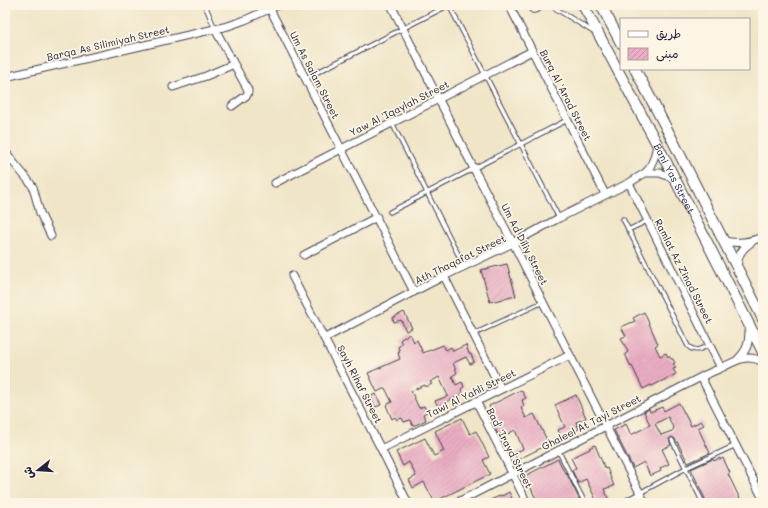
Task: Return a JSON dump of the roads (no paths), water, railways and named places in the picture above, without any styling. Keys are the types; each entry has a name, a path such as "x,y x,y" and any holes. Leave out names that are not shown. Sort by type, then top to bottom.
{"main road":[{"name":"Bani Yas Street","path":"583,5 657,144 763,352"},
{"path":"601,5 620,41"},
{"name":"Bani Yas Street","path":"636,70 763,318"}],"street":[{"name":"Barqa As Silimiyah Street","path":"5,77 215,29 236,23 269,7 278,5"},
{"name":"Um Ad Diliy Street","path":"391,5 646,503"},
{"name":"Burq Al 'Arad Street","path":"509,5 605,194"},
{"name":"Um As Salam Street","path":"269,7 414,292"},
{"path":"215,29 248,92 232,106"},
{"name":"Yaw Al 'Iqaylah Street","path":"275,183 532,51"},
{"path":"173,88 234,64"},
{"name":"Ath Thaqafat Street","path":"325,338 629,183 645,173 652,164 656,153 657,144"},
{"path":"5,150 33,188 40,213 51,236"},
{"path":"645,173 660,173 675,179"},
{"name":"Ramlat Az Zinad Street","path":"629,183 721,368"},
{"path":"304,255 377,217"},
{"path":"724,241 736,243 763,237"},
{"path":"737,268 739,254 754,240"},
{"name":"Sayh Rihaf Street","path":"292,276 408,503"},
{"path":"444,276 501,389"},
{"path":"737,360 747,346 749,340 748,324"},
{"name":"Tawi Al Yahli Street","path":"381,448 570,355"},
{"name":"Ghaleel At Tayi Street","path":"457,503 558,450 737,360 748,358 758,359 763,362"},
{"path":"701,377 763,499"},
{"name":"Bad' 'Irayd Street","path":"476,401 527,503"}],"lane":[{"path":"205,5 215,29"},
{"path":"306,78 449,5 559,218"},
{"path":"527,5 533,11 538,10 543,5"},
{"path":"550,5 599,35"},
{"path":"390,212 567,120"},
{"path":"392,123 464,266"},
{"path":"623,218 688,346 693,350 699,350 710,345"},
{"path":"628,230 647,220"},
{"path":"474,334 544,302"},
{"path":"672,440 704,503"},
{"path":"621,503 686,468 736,446"},
{"path":"558,450 585,503"}]}
